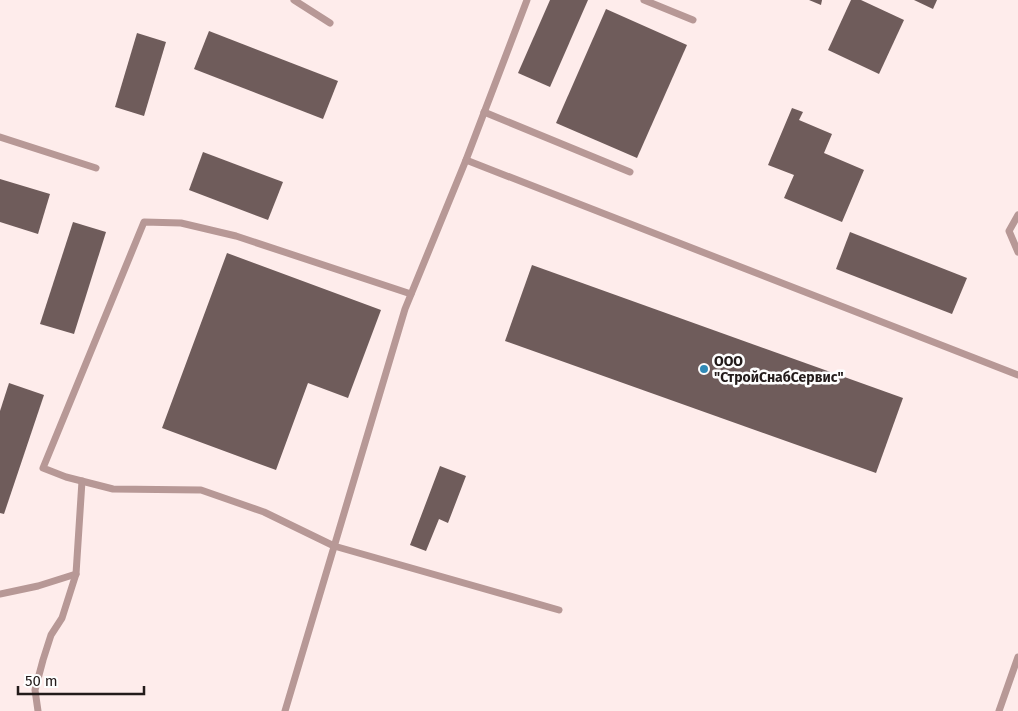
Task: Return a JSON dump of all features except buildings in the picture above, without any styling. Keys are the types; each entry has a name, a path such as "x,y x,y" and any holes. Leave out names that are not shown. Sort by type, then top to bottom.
{"lane":[{"path":"294,0 330,23"},
{"path":"285,711 404,309 466,160 527,0"},
{"path":"644,0 693,20"},
{"path":"484,112 630,172"},
{"path":"0,137 96,168"},
{"path":"466,160 1018,375"},
{"path":"1018,215 1009,231 1018,252"},
{"path":"411,294 236,236 181,223 144,222 43,468 66,477 113,489 201,490 264,512 334,546 559,610"},
{"path":"38,711 36,690 42,660 51,634 62,618 76,574 82,481"},
{"path":"0,594 38,586 76,574"},
{"path":"999,711 1018,657"}],"place":[{"name":"ООО \"СтройСнабСервис\"","path":"704,369"}]}
